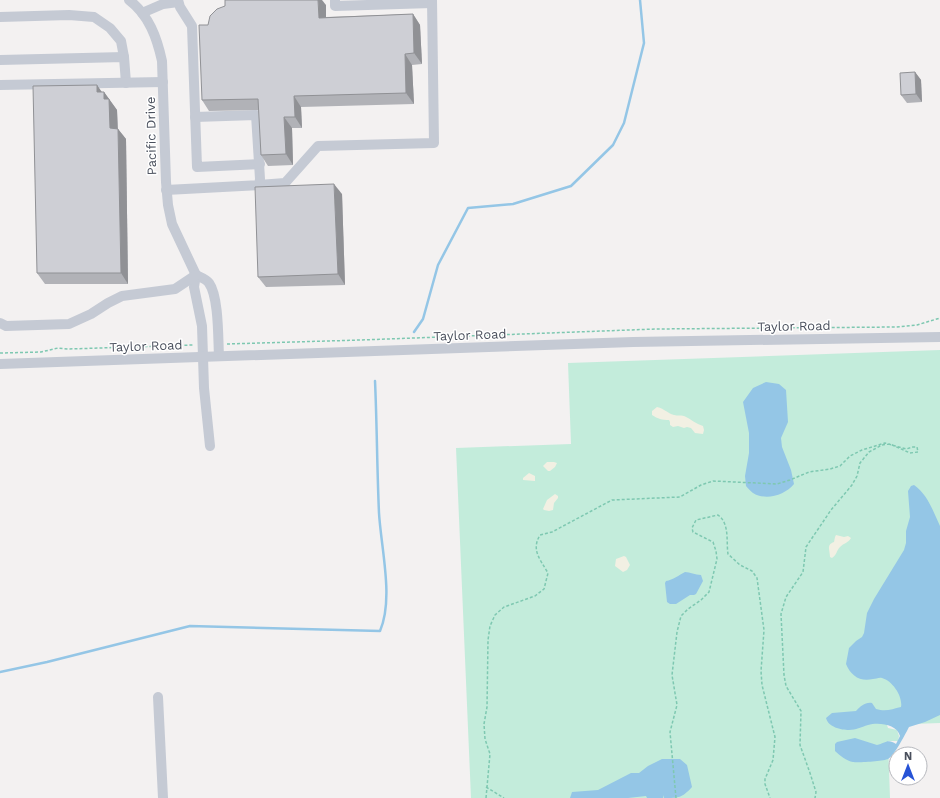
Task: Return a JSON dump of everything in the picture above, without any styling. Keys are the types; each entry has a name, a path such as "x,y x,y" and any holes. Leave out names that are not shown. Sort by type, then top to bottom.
{"street":[{"name":"Pacific Drive","path":"129,0 135,4 152,27 158,43 162,61 166,190 172,224 196,275 194,287 202,326 204,388 210,446"},
{"path":"166,190 285,183 318,146 434,143 432,1 335,6 335,0"},
{"path":"142,13 163,4 178,1 192,26 197,167 260,164"},
{"path":"0,16 69,15 94,17 110,28 121,41 126,83"},
{"path":"0,60 124,57"},
{"path":"0,85 163,82"},
{"path":"195,117 256,115 260,164 259,185"},
{"name":"Pacific Drive","path":"196,275 209,282 212,292 217,312 219,356"},
{"path":"0,323 6,326 69,324 91,314 122,296 175,289 196,275"},
{"name":"Taylor Road","path":"0,364 625,343 940,337"},
{"path":"158,697 164,798"}],"path":[{"path":"227,344 656,329 896,327 917,325 940,318"},
{"path":"0,353 41,352 58,348 68,349 190,345"},
{"path":"486,798 490,754 485,739 484,724 487,707 488,640 490,626 495,615 504,607 535,596 544,589 548,573 536,551 536,543 540,535 552,532 612,500 680,496 701,485 713,481 777,484 809,472 840,466 850,456 862,450 885,443 906,449 917,447 918,452 910,453 890,444 882,445 869,452 860,462 857,476 852,485 831,510 806,547 803,572 786,597 781,614 784,675 786,686 801,711 800,745 816,792 815,798"},
{"path":"676,798 670,732 677,706 672,675 677,632 681,616 709,592 717,559 714,542 694,532 692,528 696,520 718,515 722,518 725,525 728,554 740,565 752,571 757,578 764,630 761,671 762,685 775,737 773,760 765,779 765,784 770,798"},
{"path":"486,787 504,798"}],"green space":[{"path":"940,350 940,723 887,725 888,728 897,730 899,736 898,741 888,741 888,786 890,786 890,798 471,798 456,448 571,444 568,363"}],"sand":[{"path":"657,407 674,415 684,416 703,426 703,434 695,433 691,428 687,427 673,427 670,425 669,420 660,419 652,415 652,411"},
{"path":"547,462 557,463 555,467 548,471 543,466"},
{"path":"529,473 535,476 535,481 523,480 523,478"},
{"path":"555,494 558,498 554,503 553,510 544,510 543,509 547,500"},
{"path":"836,535 844,537 848,536 851,538 840,547 835,556 832,558 830,557 829,546 834,542"},
{"path":"624,556 630,565 627,570 623,572 615,566 616,559"}],"water":[{"path":"766,382 779,384 786,390 788,422 781,438 782,447 791,470 794,484 786,491 769,497 758,495 746,486 745,476 749,453 749,433 743,402 753,388"},
{"path":"914,485 927,498 940,526 940,715 909,727 898,746 888,746 888,759 871,762 853,762 843,758 835,751 835,744 837,742 855,738 877,745 889,741 896,744 900,736 891,726 882,724 872,724 854,730 839,729 829,724 826,718 832,713 856,711 867,703 872,703 876,709 880,710 889,710 901,707 899,694 890,682 881,678 868,680 860,679 850,672 846,664 849,648 862,637 867,613 904,550 906,543 906,531 910,517 908,491 911,486"},
{"path":"685,572 701,575 703,581 696,594 690,595 676,604 670,604 667,602 665,583 666,581 674,579"},
{"path":"662,759 680,759 687,765 692,787 683,795 669,798 664,798 663,795 663,798 647,798 646,796 628,798 570,798 572,792 598,790 631,773 639,773 648,766"}],"building":[{"path":"225,0 318,0 319,18 413,14 414,53 405,54 406,93 294,96 295,117 284,117 286,154 261,155 258,99 202,100 199,25 208,25 210,16 217,9 225,6"},
{"path":"915,72 916,94 901,95 900,73"},
{"path":"97,85 97,92 104,92 104,99 109,99 110,128 118,129 121,273 37,273 33,86"},
{"path":"334,184 338,274 258,277 255,187"}],"waterway":[{"path":"414,332 423,319 438,265 468,208 513,204 571,186 613,145 624,123 644,43 640,0"},
{"path":"0,672 47,662 190,626 380,631 386,604 386,573 379,513 375,381"}]}
